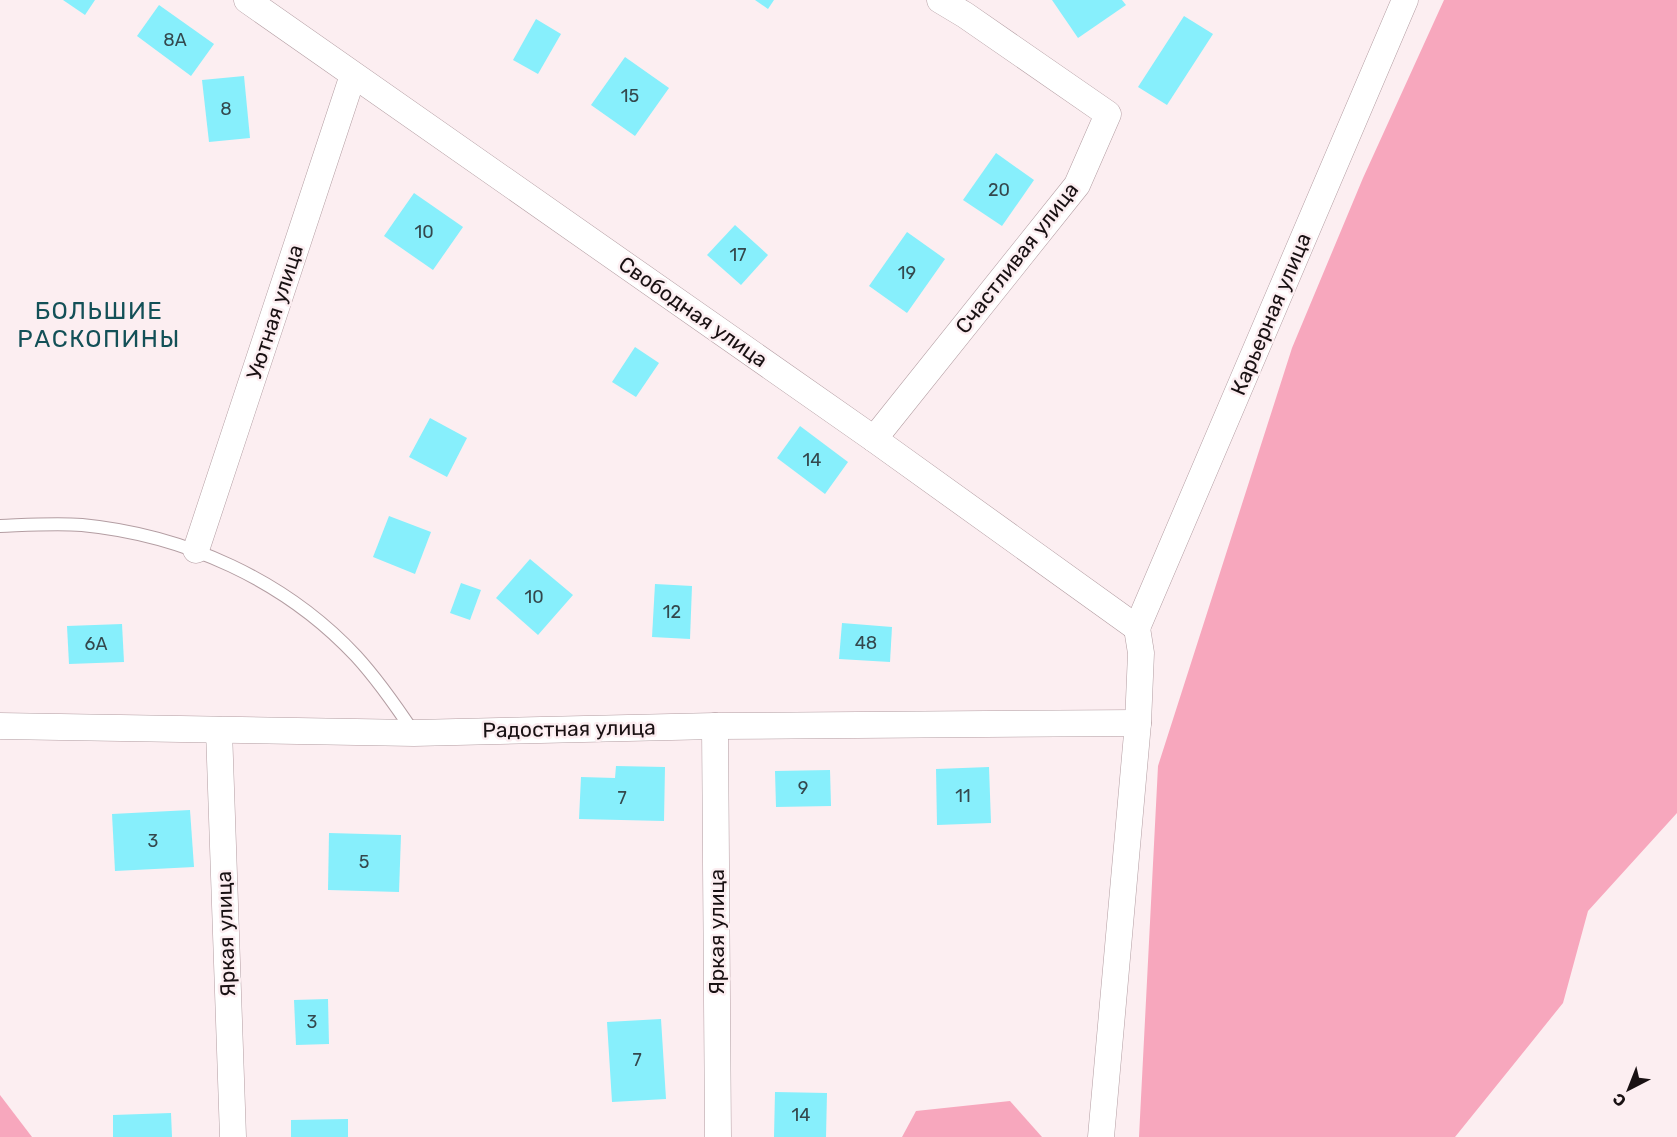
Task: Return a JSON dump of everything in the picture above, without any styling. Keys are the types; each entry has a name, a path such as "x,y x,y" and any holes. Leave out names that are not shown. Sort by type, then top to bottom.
{"street":[{"name":"Свободная улица","path":"247,0 874,439 1137,628"},
{"name":"Счастливая улица","path":"874,439 1077,185 1108,114 940,0"},
{"name":"Карьерная улица","path":"1137,628 1405,0"},
{"name":"Уютная улица","path":"196,550 353,75"},
{"path":"1101,1137 1137,723 1141,653 1137,628"},
{"name":"Радостная улица","path":"0,726 414,733 715,726 1137,723"},
{"name":"Яркая улица","path":"715,726 718,1137"},
{"name":"Яркая улица","path":"219,730 233,1137"}],"lane":[{"path":"0,526 81,525 140,534 196,550 241,570 282,594 321,622 356,656 381,685 414,733"}],"shaded area":[{"path":"1444,0 1677,0 1677,813 1588,911 1563,1003 1455,1137 1139,1137 1158,766 1292,348 1363,178"},
{"path":"0,1095 32,1137 0,1137"},
{"path":"1010,1101 1042,1137 902,1137 916,1111"}],"building":[{"path":"63,0 95,0 85,15"},
{"path":"755,0 774,0 768,9"},
{"path":"1052,0 1122,0 1126,5 1078,38"},
{"path":"159,5 214,44 191,76 137,36"},
{"path":"1184,16 1213,34 1167,105 1138,87"},
{"path":"536,19 561,34 538,74 513,60"},
{"path":"625,57 669,88 635,136 591,105"},
{"path":"244,76 250,138 209,142 202,80"},
{"path":"996,153 1034,180 1002,226 963,200"},
{"path":"414,193 463,227 433,270 384,236"},
{"path":"735,225 768,255 741,285 707,255"},
{"path":"907,232 945,259 907,313 869,286"},
{"path":"635,347 659,363 636,397 612,382"},
{"path":"430,418 467,438 447,477 409,457"},
{"path":"800,426 848,462 825,494 777,458"},
{"path":"389,516 431,532 415,574 373,557"},
{"path":"530,559 573,595 538,635 496,598"},
{"path":"461,583 481,590 470,620 450,613"},
{"path":"655,584 692,586 690,639 652,637"},
{"path":"842,623 892,627 890,662 839,659"},
{"path":"122,624 124,662 69,664 67,626"},
{"path":"616,766 665,767 664,821 579,819 581,777 615,778"},
{"path":"989,767 991,823 937,825 936,769"},
{"path":"830,770 831,806 776,807 775,771"},
{"path":"190,810 194,867 115,871 112,814"},
{"path":"329,833 401,835 399,892 328,890"},
{"path":"328,999 329,1044 296,1045 294,1000"},
{"path":"661,1019 666,1099 612,1102 607,1022"},
{"path":"775,1092 827,1093 826,1137 774,1137"},
{"path":"171,1113 172,1137 113,1137 113,1115"},
{"path":"348,1119 348,1137 291,1137 291,1120"}],"district":[{"name":"БОЛЬШИЕ РАСКОПИНЫ","path":"99,325"}]}
